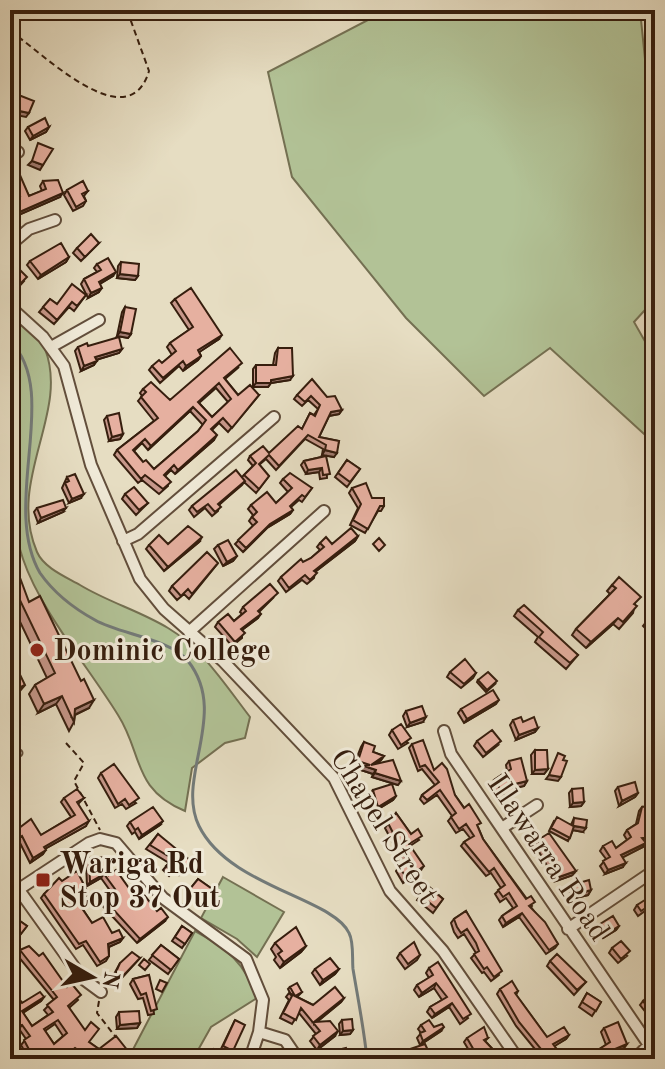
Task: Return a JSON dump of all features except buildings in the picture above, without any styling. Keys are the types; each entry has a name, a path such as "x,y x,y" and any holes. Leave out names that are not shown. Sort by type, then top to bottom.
{"street":[{"path":"10,245 29,229 55,220"},
{"name":"Chapel Street","path":"10,307 51,347 68,377 91,465 123,541 149,591 223,661 334,778 390,891 443,951 518,1059"},
{"path":"51,347 99,320"},
{"path":"123,541 138,534 274,417"},
{"path":"189,632 324,511"},
{"name":"Illawarra Road","path":"444,731 451,754 568,929 652,1042"},
{"path":"502,828 537,805"},
{"path":"101,992 82,978 14,893 100,839 116,843 163,898 246,959 263,1000 259,1032 250,1059"},
{"path":"568,929 655,870"},
{"path":"259,1032 285,1040 298,1059"},
{"path":"635,1059 652,1042"}],"lane":[{"path":"10,753 19,753"}],"path":[{"path":"10,31 89,90 107,97 123,96 140,89 149,71 127,10"},
{"path":"66,743 84,763 74,781 100,827 100,839"},
{"path":"101,992 97,1013 131,1057"}],"green space":[{"path":"387,10 640,10 655,157 655,299 634,322 655,359 655,444 550,348 484,396 406,318 292,177 268,72"},
{"path":"10,316 43,344 51,373 50,398 29,499 29,525 40,558 62,575 180,636 213,668 250,717 245,738 225,743 192,768 185,811 168,802 147,781 126,729 53,618 23,559 15,521 16,426"},
{"path":"223,877 284,912 257,957 237,939 201,918"},
{"path":"195,931 234,958 247,975 257,998 211,1027 193,1059 128,1059"}],"waterway":[{"path":"10,341 25,363 31,389 26,515 29,545 40,573 58,593 87,615 105,625 170,647 188,661 200,681 204,702 204,724 193,787 193,807 199,826 213,847 233,864 323,910 349,933 367,1059"}],"place":[{"name":"Dominic College","path":"37,650"},
{"name":"Wariga Rd Stop 37 Out","path":"43,880"}]}
